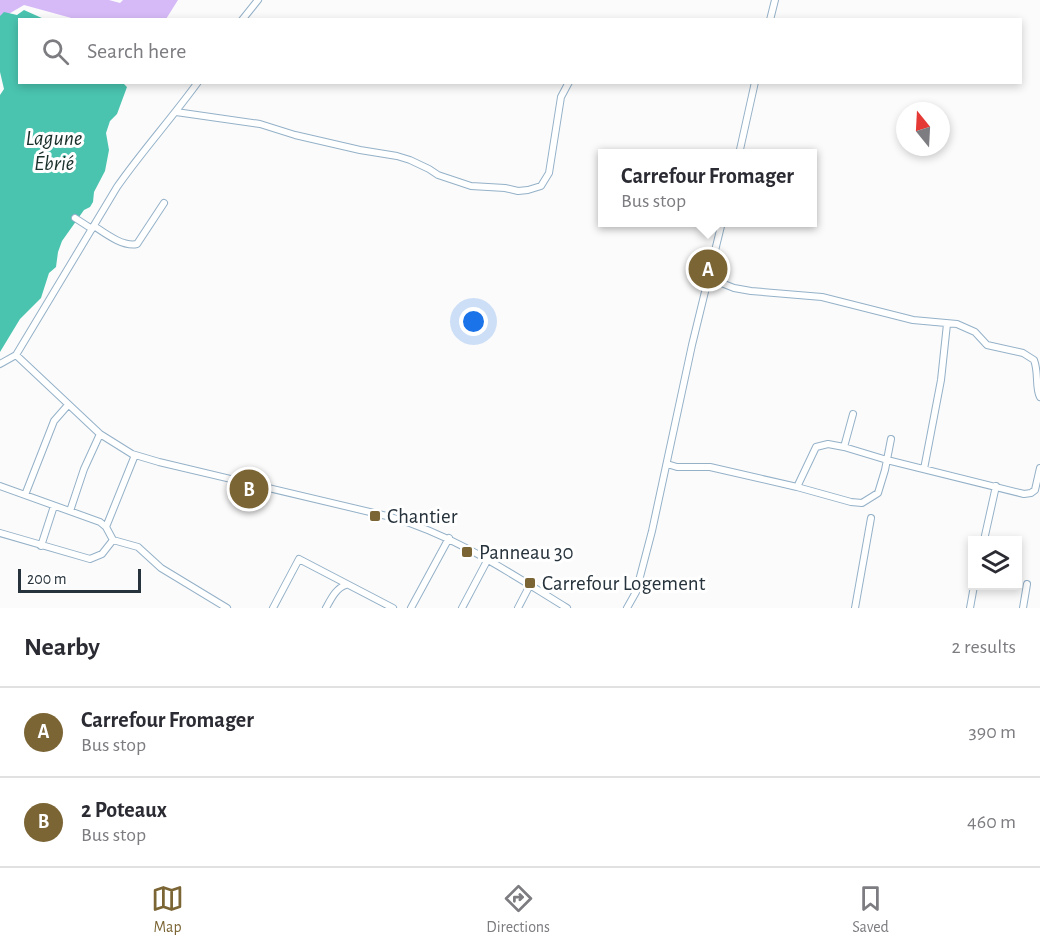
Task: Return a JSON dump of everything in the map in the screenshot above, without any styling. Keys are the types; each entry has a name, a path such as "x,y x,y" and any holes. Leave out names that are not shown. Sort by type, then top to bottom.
{"street":[{"path":"244,18 258,0"},
{"path":"770,18 775,0"},
{"path":"0,364 16,355 133,163 197,84"},
{"path":"176,112 265,125 295,135 410,160 438,176 462,183 518,191 537,188 545,181 553,155 561,97 568,84"},
{"path":"740,149 755,84"},
{"path":"75,218 109,237 133,245 140,241 164,203"},
{"path":"627,608 636,592 721,227"},
{"path":"709,278 734,288 822,297 913,320 957,324 975,332 990,346 1029,356 1036,364 1037,390 1040,397"},
{"path":"924,469 941,380 947,324"},
{"path":"16,355 100,434 135,455 423,526 488,559 567,608"},
{"path":"26,495 54,421 68,405"},
{"path":"844,447 853,414"},
{"path":"70,511 84,469 100,434"},
{"path":"667,464 677,467 710,467 862,503 878,493 891,439"},
{"path":"797,487 816,447 828,444 1024,494 1031,494 1035,490 1040,468"},
{"path":"106,527 135,455"},
{"path":"0,486 100,522 106,527 113,540 138,547 161,568 227,608"},
{"path":"985,536 996,486"},
{"path":"41,546 54,506"},
{"path":"855,608 871,518"},
{"path":"0,532 90,559 102,554 113,540"},
{"path":"411,608 449,538"},
{"path":"273,608 299,559 393,608"},
{"path":"462,608 488,559"},
{"path":"1023,608 1027,584"},
{"path":"326,608 340,587 347,585"},
{"path":"518,608 530,585"},
{"path":"970,608 973,590"}],"shaded area":[{"path":"0,0 109,0 120,3 123,0 178,0 167,18 71,18 24,5 0,19"}],"water":[{"name":"Lagune Ébrié","path":"24,10 42,18 18,18 18,84 124,84 127,87 117,114 110,121 106,133 109,150 105,171 94,192 93,202 84,210 62,241 56,267 49,273 41,298 20,319 0,352 0,95 4,89 0,72 0,16 4,12 17,15"}],"place":[{"name":"Carrefour Fromager","path":"708,269"},
{"name":"2 Poteaux","path":"249,489"},
{"name":"Chantier","path":"375,516"},
{"name":"Panneau 30","path":"467,552"},
{"name":"Carrefour Logement","path":"530,583"}]}
